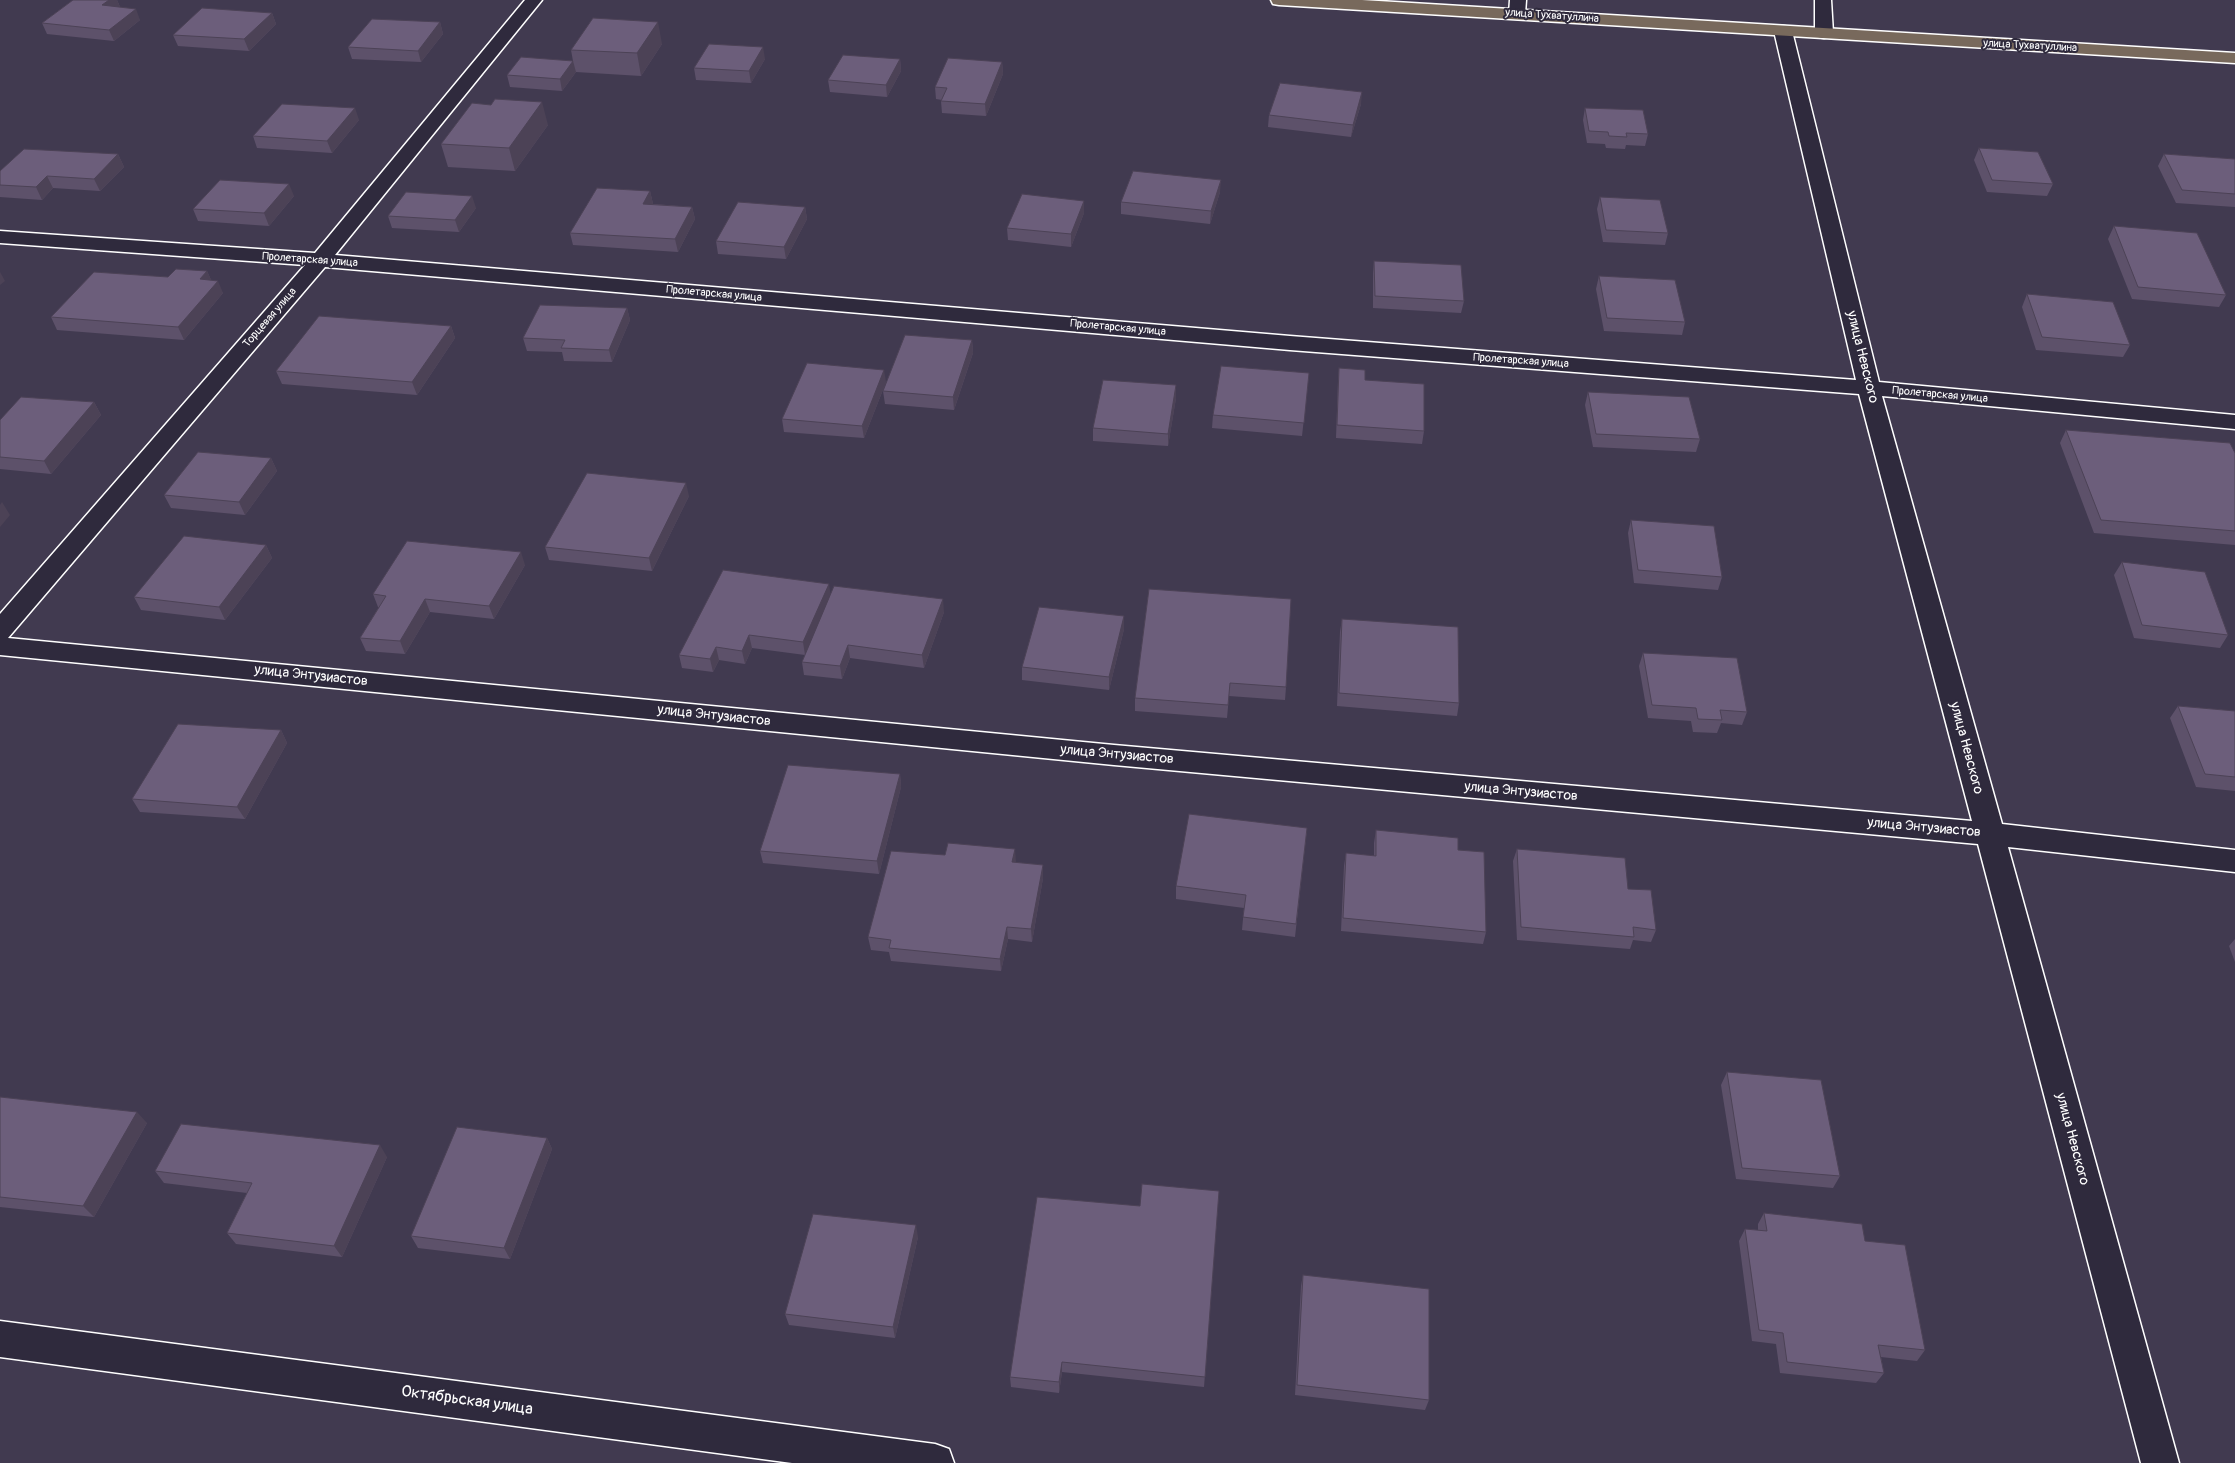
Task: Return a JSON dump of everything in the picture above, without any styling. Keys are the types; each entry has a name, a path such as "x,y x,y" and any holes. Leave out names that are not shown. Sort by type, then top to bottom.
{"main road":[{"name":"улица Тухватуллина","path":"1279,0 1517,7 1783,31 2235,58"}],"street":[{"name":"Торцевая улица","path":"0,631 320,260 534,0"},
{"path":"1823,0 1824,33"},
{"name":"улица Невского","path":"1783,31 1869,388 2160,1463"},
{"name":"Пролетарская улица","path":"0,236 320,260 1281,342 1869,388 2235,422"},
{"name":"улица Энтузиастов","path":"0,646 1104,754 1989,834 2235,861"},
{"name":"Октябрьская улица","path":"0,1339 935,1463"}],"building":[{"path":"73,0 109,0 102,5 136,9 109,30 42,23"},
{"path":"202,8 272,13 244,39 173,35"},
{"path":"593,18 658,22 637,53 571,50"},
{"path":"372,19 440,22 418,51 348,47"},
{"path":"709,44 763,47 749,71 694,68"},
{"path":"843,55 900,59 886,85 828,80"},
{"path":"521,57 573,61 560,79 507,75"},
{"path":"948,58 1002,62 985,104 941,101 947,88 935,87"},
{"path":"1280,83 1362,92 1353,125 1269,115"},
{"path":"495,99 542,102 509,148 441,144 472,103 491,105"},
{"path":"282,104 355,108 327,141 253,136"},
{"path":"1585,108 1643,110 1648,134 1626,133 1627,137 1609,136 1608,132 1589,131"},
{"path":"1979,148 2038,152 2053,184 1992,180"},
{"path":"24,149 118,154 94,179 47,176 36,187 0,185 0,171"},
{"path":"2164,154 2235,159 2235,194 2182,190"},
{"path":"1133,171 1221,180 1211,211 1121,202"},
{"path":"220,180 289,184 264,213 193,209"},
{"path":"597,188 650,191 643,204 692,207 675,239 570,233"},
{"path":"406,192 472,196 455,220 388,216"},
{"path":"1022,194 1084,201 1071,234 1007,228"},
{"path":"1600,197 1660,200 1668,233 1606,230"},
{"path":"738,202 805,207 784,247 716,241"},
{"path":"2114,226 2197,233 2226,295 2138,287"},
{"path":"1374,261 1461,265 1464,301 1375,296"},
{"path":"176,269 207,271 200,279 218,281 178,327 51,317 94,272 168,277"},
{"path":"1599,276 1675,280 1685,322 1607,318"},
{"path":"2027,294 2113,302 2130,345 2042,337"},
{"path":"540,305 627,308 609,350 561,348 565,340 523,338"},
{"path":"319,316 451,326 412,382 276,371"},
{"path":"905,335 972,340 953,397 883,391"},
{"path":"807,363 884,370 862,426 782,419"},
{"path":"1221,366 1309,373 1304,423 1213,415"},
{"path":"1339,368 1365,370 1365,380 1424,384 1424,431 1337,425"},
{"path":"1103,380 1176,385 1168,434 1093,428"},
{"path":"1588,392 1689,397 1700,439 1596,434"},
{"path":"21,397 94,402 44,461 0,457 0,420"},
{"path":"2066,430 2230,443 2235,453 2235,531 2101,520"},
{"path":"198,452 271,458 239,502 164,495"},
{"path":"587,473 686,483 649,558 545,547"},
{"path":"1631,520 1714,526 1722,577 1638,570"},
{"path":"184,536 266,545 219,607 134,597"},
{"path":"407,541 521,552 489,606 425,599 400,641 360,638 386,596 373,594"},
{"path":"2122,562 2205,572 2228,635 2142,625"},
{"path":"723,570 829,584 803,642 749,635 742,651 716,647 710,659 679,655"},
{"path":"834,586 943,599 922,655 848,645 840,666 802,662"},
{"path":"1149,589 1291,599 1286,687 1230,683 1228,705 1135,698"},
{"path":"1039,607 1124,616 1109,677 1022,667"},
{"path":"1342,619 1458,627 1459,703 1339,693"},
{"path":"1643,653 1737,658 1747,712 1720,710 1722,720 1698,719 1696,708 1652,705"},
{"path":"2178,706 2235,711 2235,777 2205,774"},
{"path":"178,724 281,730 237,807 132,799"},
{"path":"788,765 900,774 877,861 760,851"},
{"path":"1189,814 1307,828 1296,924 1243,917 1246,895 1176,886"},
{"path":"1376,830 1458,838 1458,850 1484,852 1486,932 1343,918 1346,853 1376,856"},
{"path":"948,843 1015,849 1012,862 1043,865 1031,929 1007,927 1000,959 889,948 891,940 868,937 891,851 945,855"},
{"path":"1517,849 1625,858 1628,889 1651,890 1656,930 1633,927 1634,937 1521,927"},
{"path":"1727,1072 1821,1080 1840,1176 1742,1168"},
{"path":"0,1097 137,1112 83,1206 0,1197"},
{"path":"181,1124 380,1145 334,1246 227,1233 252,1183 155,1171"},
{"path":"457,1127 547,1138 504,1248 411,1236"},
{"path":"1142,1184 1219,1191 1205,1377 1062,1362 1059,1382 1010,1377 1037,1197 1140,1206"},
{"path":"1764,1213 1862,1224 1865,1241 1905,1245 1925,1350 1878,1345 1884,1373 1787,1362 1783,1333 1759,1330 1745,1229 1767,1231"},
{"path":"813,1214 916,1225 893,1327 785,1314"},
{"path":"1303,1275 1429,1289 1429,1400 1297,1385"}]}
